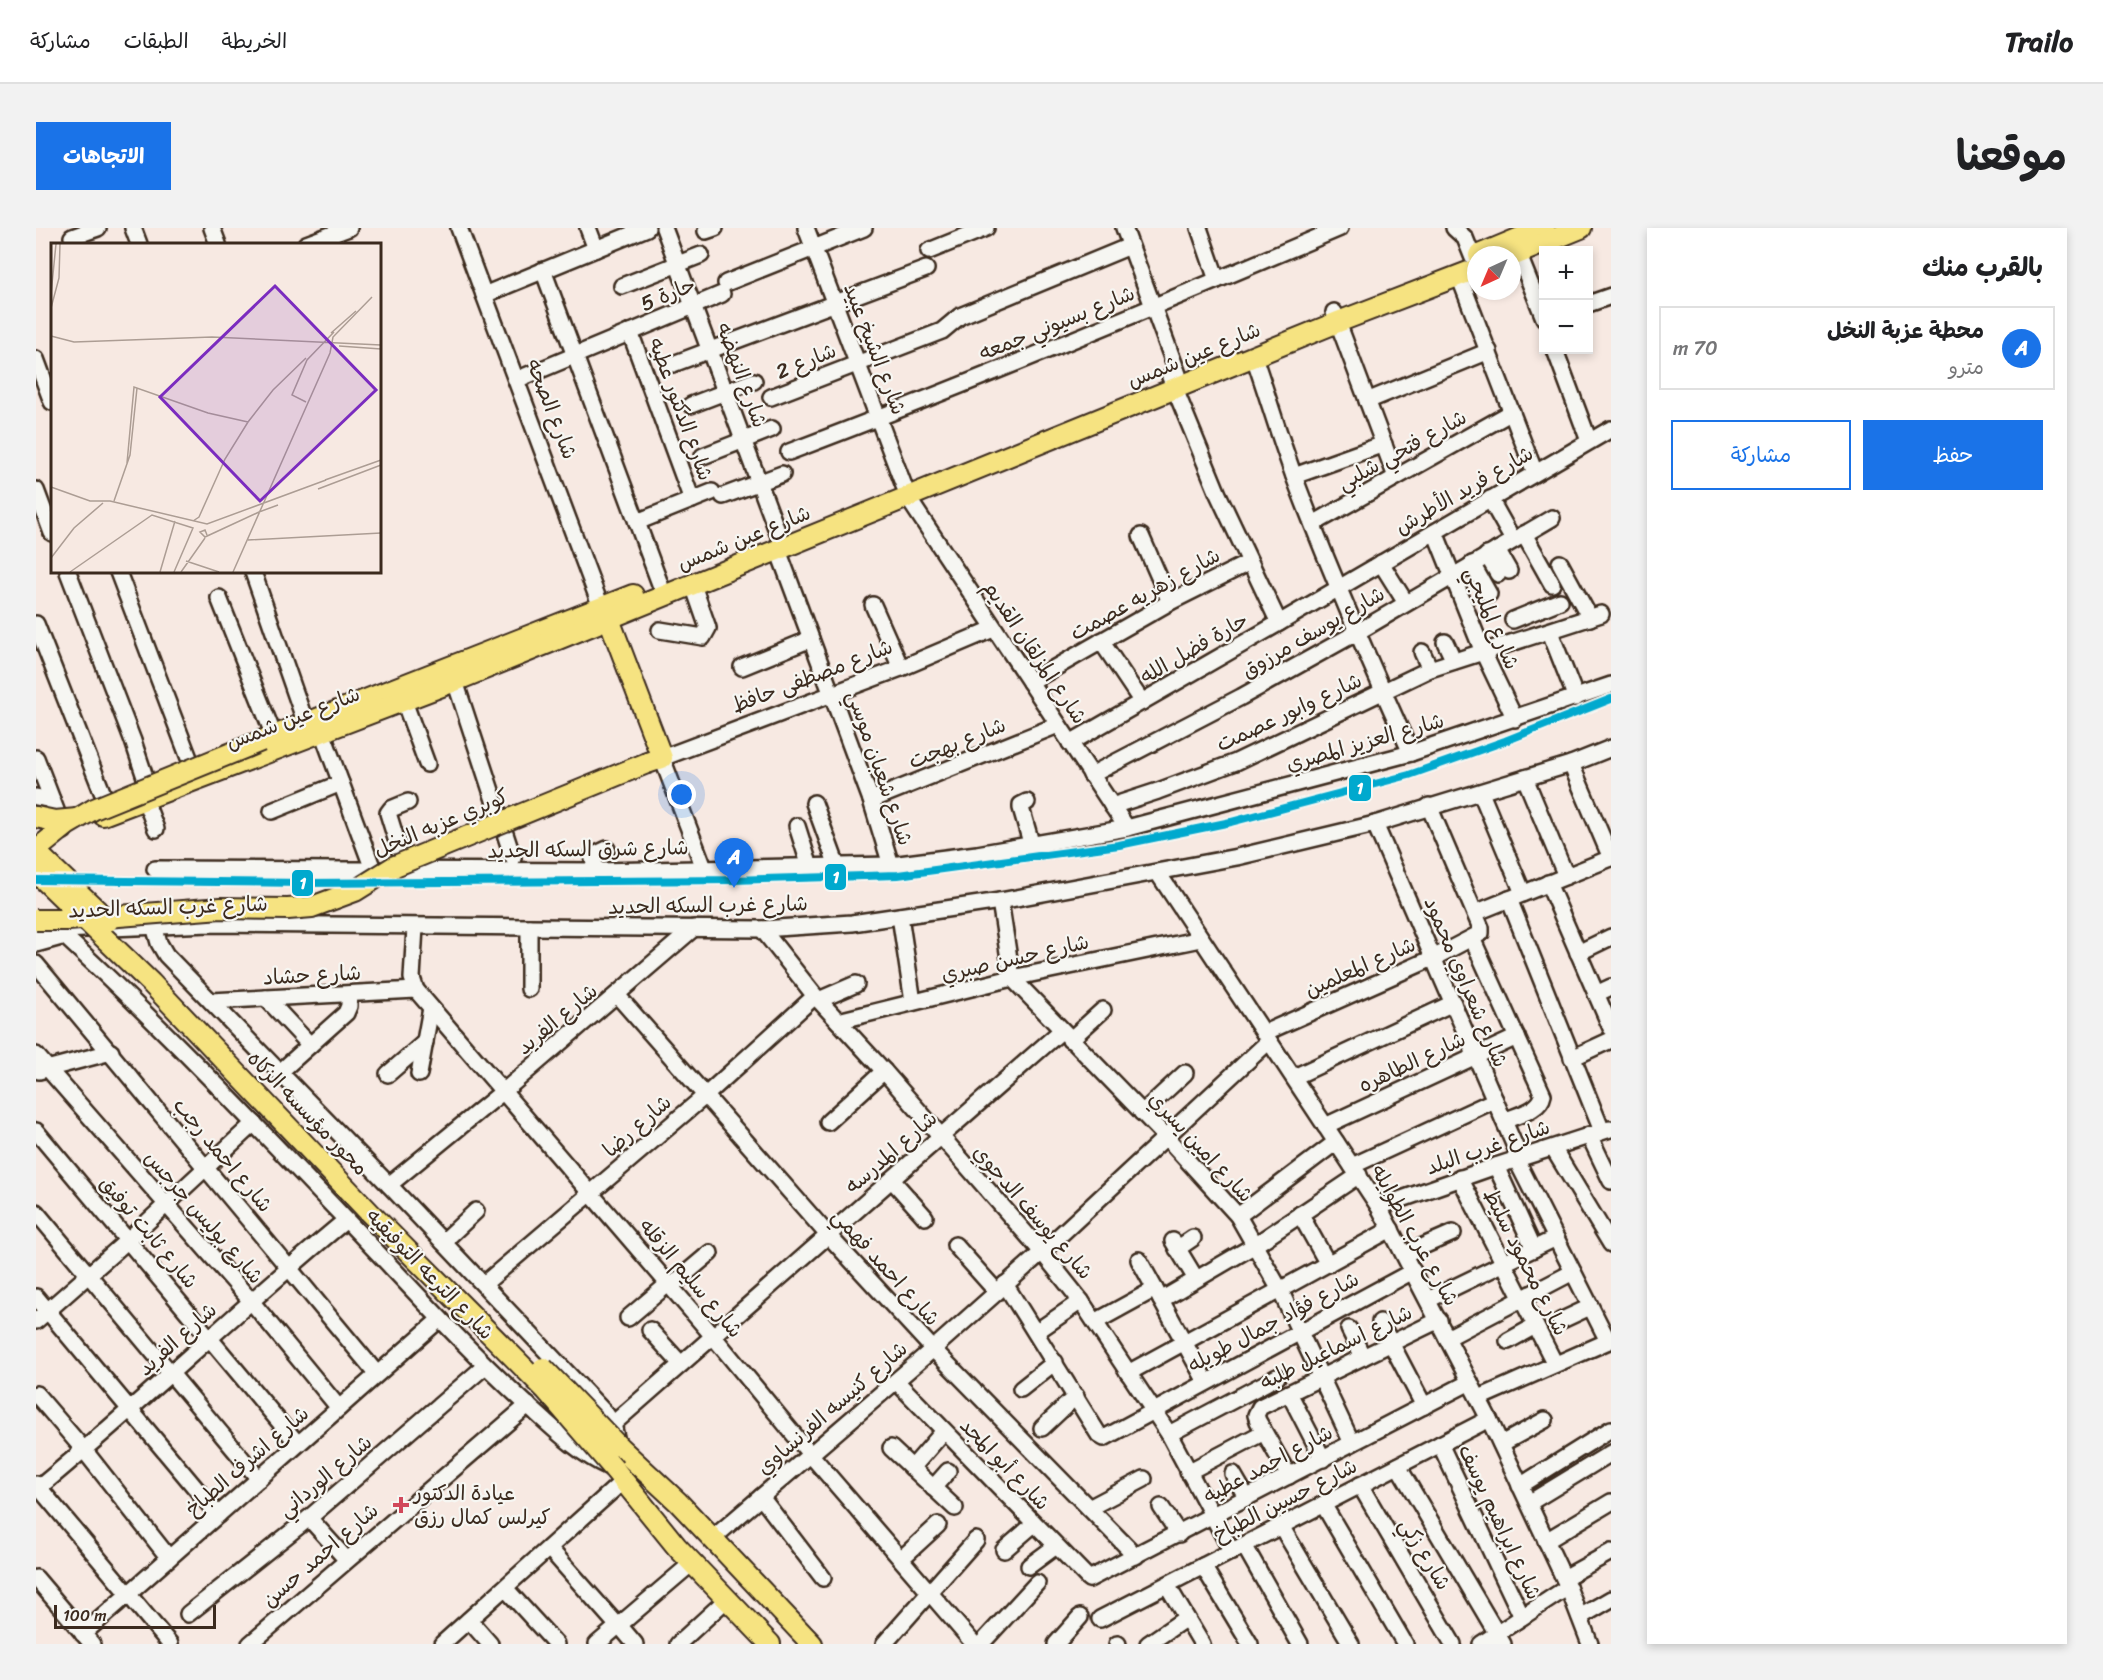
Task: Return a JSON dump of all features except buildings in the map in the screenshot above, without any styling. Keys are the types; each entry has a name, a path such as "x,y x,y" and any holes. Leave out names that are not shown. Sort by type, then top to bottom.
{"main road":[{"name":"شارع عين شمس","path":"1507,246 1544,228"},
{"path":"1521,253 1581,228"},
{"name":"شارع عين شمس","path":"267,739 314,728 404,701 455,681 605,613 660,584 779,543 1174,380 1467,265"},
{"name":"شارع عين شمس","path":"1174,380 1254,357 1336,317"},
{"name":"شارع عين شمس","path":"36,860 71,827 110,812 146,793 197,780 314,728 605,613 693,585 779,543"},
{"name":"شارع الصحه","path":"605,613 655,761"},
{"path":"36,851 109,802 146,793 267,739"},
{"name":"كوبري عزبه النخل","path":"36,920 68,920 220,908 312,907 355,891 395,866 655,761"},
{"path":"36,817 71,827"},
{"name":"محور مؤسسه الزكاه","path":"36,851 161,974 381,1205 618,1446"},
{"name":"محور مؤسسه الزكاه","path":"36,872 151,983 370,1213 546,1390 619,1475"},
{"path":"618,1446 672,1496 812,1644"},
{"name":"شارع الترعه التوفيقيه","path":"619,1475 663,1532 770,1644"}],"street":[{"path":"72,237 98,228"},
{"path":"133,228 139,243"},
{"path":"212,228 218,243"},
{"path":"309,243 349,228"},
{"path":"588,228 596,249"},
{"path":"484,295 647,228"},
{"name":"شارع النهضه","path":"664,228 726,392 779,543"},
{"name":"شارع الشيخ عبيد","path":"806,228 906,492"},
{"name":"حارة 5","path":"516,380 694,306 724,289 813,247 864,228"},
{"path":"929,251 955,234 986,228"},
{"path":"1124,228 1154,307 1174,380 1218,494 1280,623"},
{"path":"1199,228 1217,280"},
{"name":"شارع بسيوني جمعه","path":"789,452 1154,307 1340,228"},
{"path":"1454,228 1464,238 1467,246"},
{"name":"شارع الصحه","path":"463,229 484,295 605,613"},
{"name":"شارع 2","path":"771,398 942,331 954,320 968,312 1130,246"},
{"path":"621,286 701,255"},
{"path":"1521,268 1539,307"},
{"path":"673,364 926,269"},
{"path":"543,270 660,584"},
{"path":"1480,300 1489,351 1535,473"},
{"path":"1593,303 1609,301"},
{"path":"1336,317 1396,477"},
{"name":"شارع الدكتور عطيه","path":"630,332 692,500"},
{"path":"1367,400 1489,351"},
{"path":"1556,354 1589,441"},
{"path":"1254,357 1294,476 1356,633 1411,753"},
{"path":"36,359 51,399"},
{"path":"691,405 754,381"},
{"name":"شارع فتحي شلبي","path":"1313,524 1512,412"},
{"path":"703,456 772,429"},
{"name":"شارع فريد الأطرش","path":"1339,588 1611,429"},
{"path":"1294,476 1384,444"},
{"path":"637,522 692,500 759,483 783,474"},
{"path":"36,490 51,530"},
{"name":"شارع المزلقان القديم","path":"906,492 993,628 1127,828"},
{"path":"1490,500 1552,584"},
{"name":"شارع يوسف مرزوق","path":"1091,775 1241,697 1356,633 1552,518"},
{"name":"شارع المليجي","path":"1435,532 1483,652 1515,719"},
{"path":"1142,536 1170,602"},
{"name":"شارع شعبان موسي","path":"779,543 811,639 871,800 891,865"},
{"path":"1492,553 1503,573"},
{"name":"شارع زهريه عصمت","path":"1030,682 1170,602 1250,562"},
{"path":"1381,563 1406,603"},
{"name":"شارع وابور عصمت","path":"1112,806 1236,762 1382,690 1430,669 1595,616 1560,563"},
{"path":"1472,564 1489,594"},
{"path":"68,573 133,741 156,829"},
{"path":"118,573 197,780"},
{"path":"253,573 314,728 341,783 374,872"},
{"path":"660,630 703,637 707,633 708,628 693,585"},
{"name":"حارة فضل الله","path":"1070,743 1339,588"},
{"path":"219,598 267,739"},
{"path":"1513,620 1560,601"},
{"path":"873,605 901,668"},
{"path":"1545,607 1576,698"},
{"path":"36,624 110,812"},
{"name":"شارع مصطفى حافظ","path":"655,761 901,668 993,628"},
{"path":"742,667 811,639"},
{"path":"1101,641 1123,662 1142,702"},
{"path":"1445,642 1454,661"},
{"path":"1422,652 1430,669"},
{"path":"455,681 513,858"},
{"name":"شارع العزيز المصري","path":"1127,828 1411,753 1611,685"},
{"path":"404,701 427,764"},
{"name":"شارع بهجت","path":"871,800 1058,725"},
{"name":"شارع غرب السكه الحديد","path":"36,931 62,934 210,924 762,929 852,923 1000,901 1237,857 1375,824 1429,806 1481,793 1571,764 1611,748"},
{"path":"36,758 52,800 71,827"},
{"name":"شارع الصحه","path":"655,761 704,868"},
{"path":"1474,913 1610,860 1571,764"},
{"path":"1525,778 1566,876"},
{"path":"272,811 341,783"},
{"path":"1481,793 1572,1058 1600,1132 1611,1181"},
{"path":"36,797 52,800"},
{"path":"407,872 388,813 391,808 408,802"},
{"path":"1028,802 1021,805 1021,808 1032,846"},
{"path":"814,803 837,866"},
{"path":"1429,806 1482,931 1472,938 1543,1095 1542,1101 1535,1108 1504,1121"},
{"path":"401,853 499,814"},
{"name":"شارع شعراوي محمود","path":"1375,824 1518,1158 1590,1307 1609,1340"},
{"path":"797,826 810,867"},
{"name":"شارع شرق السكه الحديد","path":"155,869 374,872 597,871 891,865 1032,846 1127,828"},
{"path":"597,871 592,856 607,849"},
{"name":"شارع عرب الطوايله","path":"1158,873 1380,1207 1490,1419 1566,1582 1590,1644"},
{"path":"1548,883 1611,1028"},
{"path":"1000,901 1012,978"},
{"path":"900,916 913,1002"},
{"name":"شارع الترعه التوفيقيه","path":"154,926 159,943 166,955 484,1284 612,1424 618,1446"},
{"path":"415,927 412,978 416,990"},
{"path":"529,927 529,989"},
{"name":"شارع الفريد","path":"389,1185 503,1092 694,928"},
{"name":"شارع يوسف الدجوي","path":"762,929 817,998 1042,1252 1081,1301 1169,1434 1212,1517 1238,1549 1300,1644"},
{"path":"36,945 62,934"},
{"name":"شارع الترعه التوفيقيه","path":"62,934 254,1123 485,1366 590,1457 619,1475"},
{"path":"1578,953 1611,937"},
{"name":"شارع المعلمين","path":"1266,1037 1472,938"},
{"name":"شارع حسن صبري","path":"838,1021 1012,978 1201,939"},
{"name":"شارع احمد رجب","path":"36,964 377,1374"},
{"name":"شارع امين يسري","path":"1012,978 1239,1216 1280,1290 1353,1443"},
{"name":"شارع رضا","path":"484,1284 817,998 856,984"},
{"path":"1596,994 1611,987"},
{"name":"شارع حشاد","path":"210,1000 416,990"},
{"name":"شارع سليم الزقله","path":"416,990 713,1336 810,1455 974,1644"},
{"path":"280,1072 346,1013 349,994"},
{"name":"شارع احمد فهمي","path":"617,994 828,1235 933,1349 1136,1556"},
{"path":"266,998 310,1045"},
{"path":"1294,1077 1453,1003"},
{"path":"419,1074 431,1008"},
{"name":"شارع المدرسه","path":"612,1424 940,1137 1066,1035 1103,1011"},
{"name":"شارع كنيسه الفرنساوي","path":"712,1539 1042,1252 1166,1137 1266,1037"},
{"name":"شارع الطاهره","path":"1325,1126 1517,1037"},
{"path":"1572,1058 1611,1040"},
{"path":"388,1074 425,1042"},
{"path":"41,1071 111,1052"},
{"name":"شارع بوليس جرجس","path":"36,1055 41,1071 166,1205 251,1301 339,1408"},
{"path":"828,1122 884,1071"},
{"path":"1142,1113 1185,1073"},
{"path":"1095,1322 1196,1279 1255,1245 1300,1214 1355,1171 1495,1100"},
{"path":"42,1316 254,1123"},
{"name":"شارع ثابت توفيق","path":"36,1131 298,1444"},
{"name":"شارع غرب البلد","path":"1380,1207 1518,1158 1600,1132"},
{"path":"1239,1216 1336,1142"},
{"path":"1552,1148 1611,1244"},
{"path":"1496,1166 1534,1249"},
{"name":"شارع محمود سليط","path":"1460,1178 1555,1364"},
{"path":"892,1180 925,1217"},
{"path":"443,1242 476,1211"},
{"path":"36,1212 259,1479"},
{"path":"1300,1214 1328,1264"},
{"name":"شارع الفريد","path":"37,1487 84,1450 289,1267 346,1220"},
{"path":"1128,1373 1391,1229"},
{"path":"1405,1254 1453,1233"},
{"path":"1193,1238 1175,1245 1196,1279"},
{"path":"1428,1300 1556,1238"},
{"path":"956,1245 1001,1288 1036,1332 1077,1396 1042,1428"},
{"path":"628,1318 710,1253"},
{"path":"1139,1260 1206,1382"},
{"name":"شارع فؤاد جمال طويله","path":"1077,1396 1100,1437 1104,1438 1413,1271"},
{"path":"1447,1338 1573,1272"},
{"path":"36,1297 42,1316 130,1409 218,1515"},
{"path":"1036,1332 1081,1301"},
{"path":"1560,1321 1590,1307"},
{"name":"شارع اشرف الطباخ","path":"87,1639 128,1594 440,1319"},
{"name":"شارع اسماعيل طلبه","path":"1264,1432 1256,1415 1260,1407 1438,1320"},
{"path":"1380,1322 1424,1406"},
{"path":"1508,1341 1535,1326"},
{"path":"1349,1329 1363,1357"},
{"path":"650,1330 681,1364"},
{"path":"1479,1398 1609,1340"},
{"path":"1021,1389 1055,1362"},
{"name":"شارع الورداني","path":"188,1614 309,1518 485,1366"},
{"path":"1169,1434 1274,1372 1323,1459"},
{"name":"شارع أبو المجد","path":"896,1381 1085,1576"},
{"name":"شارع احمد عطيه","path":"1085,1576 1092,1578 1136,1556 1470,1382"},
{"path":"36,1394 84,1450 168,1558"},
{"name":"شارع احمد حسن","path":"250,1644 346,1559 528,1405"},
{"name":"شارع حسين الطباخ","path":"1100,1619 1490,1419"},
{"path":"1501,1444 1545,1420"},
{"path":"1521,1486 1611,1429"},
{"path":"912,1468 944,1431"},
{"path":"1188,1472 1264,1432 1289,1476"},
{"name":"شارع ابراهيم يوسف","path":"1440,1444 1522,1617"},
{"path":"891,1448 955,1509"},
{"path":"1529,1503 1611,1453"},
{"path":"1398,1466 1499,1639"},
{"path":"933,1488 948,1471"},
{"path":"1233,1474 1247,1498"},
{"path":"442,1644 549,1548 619,1475"},
{"path":"1089,1508 1144,1479"},
{"name":"شارع زكي","path":"1360,1485 1453,1644"},
{"path":"37,1487 170,1644"},
{"path":"761,1497 823,1578"},
{"path":"1546,1541 1611,1502"},
{"path":"1323,1504 1405,1644"},
{"path":"1161,1507 1179,1534"},
{"path":"309,1518 346,1559"},
{"path":"1004,1550 1034,1524"},
{"path":"900,1559 938,1525"},
{"path":"1281,1526 1351,1644"},
{"path":"884,1644 976,1540"},
{"path":"1029,1566 1056,1546"},
{"path":"549,1548 635,1644"},
{"path":"1481,1644 1499,1639 1522,1617 1566,1582 1611,1552"},
{"path":"597,1644 692,1563"},
{"path":"1203,1566 1250,1644"},
{"path":"36,1578 87,1639"},
{"path":"981,1644 1037,1583"},
{"path":"1167,1585 1198,1643"},
{"path":"505,1588 556,1644"},
{"path":"678,1644 728,1599"},
{"path":"1580,1617 1611,1599"},
{"path":"1056,1644 1080,1617"},
{"path":"1148,1644 1186,1618"},
{"path":"469,1620 490,1644"}],"transit line":[{"name":"1","path":"36,880 305,883 734,880 898,875 1119,845 1231,822 1409,775 1505,741 1611,699"}],"place":[{"name":"محطة عزبة النخل","path":"734,888"},
{"name":"عيادة الدكتور كيرلس كمال رزق","path":"401,1505"}]}
